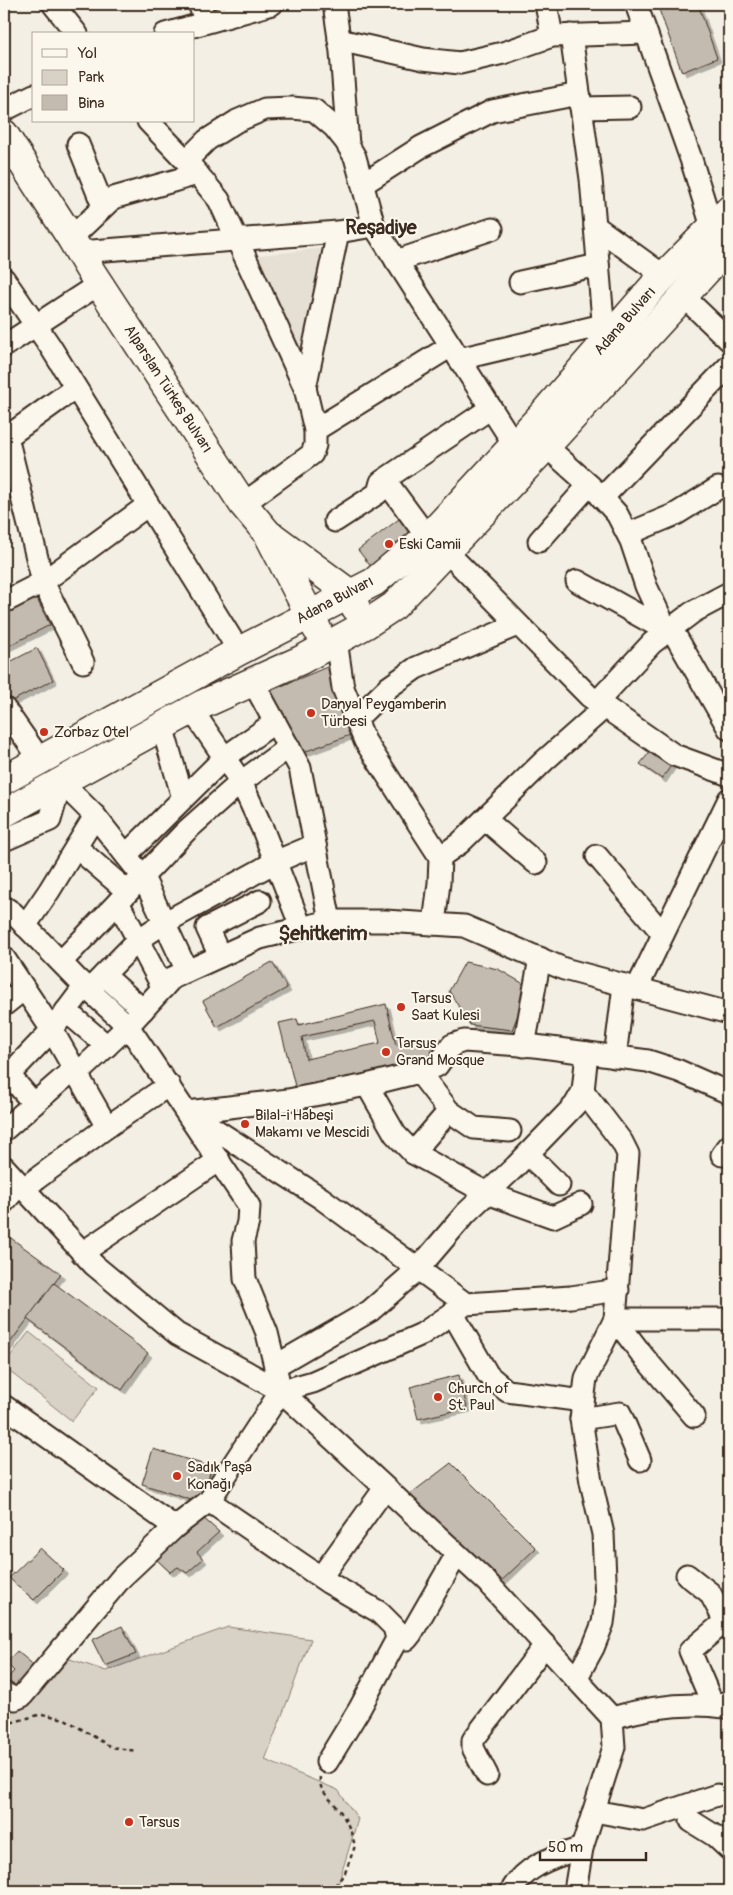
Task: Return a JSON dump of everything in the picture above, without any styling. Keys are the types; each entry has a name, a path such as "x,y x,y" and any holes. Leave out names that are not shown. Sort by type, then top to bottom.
{"main road":[{"name":"Alparslan Türkeş Bulvarı","path":"4,134 99,284 243,504 268,534 309,614 331,643"},
{"name":"Adana Bulvarı","path":"4,813 192,710 301,660 365,626 394,606 437,545 514,444 604,334 664,276 724,228"},
{"name":"Adana Bulvarı","path":"4,780 309,614 374,582 437,545 546,446 683,296 724,228"},
{"path":"268,534 349,593 365,626"}],"street":[{"path":"53,4 75,32"},
{"path":"168,32 203,12 272,4"},
{"path":"334,4 348,145"},
{"path":"315,430 455,353 604,334 595,226 580,101 562,35 546,4"},
{"path":"636,4 691,159 724,228"},
{"path":"339,40 423,59 460,63 562,35 646,33"},
{"path":"4,110 32,96"},
{"path":"363,184 421,147 492,111 580,101 630,107"},
{"path":"75,245 103,206 113,198 192,168 207,140 237,121 265,110 292,108 314,110 334,127 348,145 355,157 374,226 514,444"},
{"path":"149,122 219,200 306,388 315,430 315,445 312,454 243,504"},
{"path":"78,144 103,206"},
{"path":"75,245 236,240 338,232 374,226"},
{"path":"595,226 664,276"},
{"path":"396,261 492,229"},
{"path":"306,388 338,232"},
{"path":"520,282 598,265"},
{"path":"5,284 36,326 76,388 240,651"},
{"path":"4,346 99,284"},
{"path":"683,296 729,340"},
{"path":"539,541 596,492 729,366"},
{"path":"76,388 5,437 43,582 83,662"},
{"path":"335,522 378,493 381,482 491,408"},
{"path":"546,446 617,514 628,534 646,586 669,630 729,729"},
{"path":"385,480 437,545 589,696 674,755 729,775"},
{"path":"628,534 676,514 718,488"},
{"path":"4,602 43,582 148,505"},
{"path":"577,581 669,630"},
{"path":"440,857 460,843 601,705 652,643 693,612 729,593"},
{"path":"356,719 389,687 416,668 517,625"},
{"path":"331,643 342,688 365,740 440,857 434,924"},
{"path":"253,682 300,768 330,920"},
{"path":"4,708 41,761"},
{"path":"192,710 241,782 301,928"},
{"path":"126,855 224,758 276,722"},
{"path":"162,726 183,798"},
{"path":"61,962 186,831 241,782 289,747"},
{"path":"4,840 50,820 61,782 95,816 143,877 187,971"},
{"path":"615,1057 630,986 663,934 729,799"},
{"path":"25,926 95,816"},
{"path":"485,819 536,863"},
{"path":"34,1104 5,1074 52,1030 87,988 104,975 138,940 164,923 247,877 275,862 315,845"},
{"path":"76,847 123,897 138,940 163,988"},
{"path":"597,856 663,934"},
{"path":"247,877 277,933"},
{"path":"220,956 207,928 260,901"},
{"path":"4,907 13,913 87,988 128,1026 249,1206 248,1222 243,1241 246,1279 267,1333 281,1391"},
{"path":"8,1118 34,1104 107,1046 172,978 260,938 330,920 464,926 564,969 729,1013"},
{"path":"4,958 52,1030 107,1127"},
{"path":"524,1046 540,958"},
{"path":"104,975 143,1010"},
{"path":"4,1005 24,989"},
{"path":"66,1011 107,1046"},
{"path":"187,1112 288,1100 366,1085 419,1072 437,1066 452,1044 464,1042 524,1046 648,1061 679,1071 728,1092"},
{"path":"275,1366 370,1312 418,1269 466,1213 576,1105 583,1091 587,1053"},
{"path":"419,1072 449,1111 474,1128 510,1131"},
{"path":"4,1202 22,1186 169,1085"},
{"path":"366,1085 395,1134 413,1153 487,1193 553,1217 581,1204"},
{"path":"576,1679 593,1648 603,1623 606,1600 603,1534 591,1482 582,1410 586,1378 615,1319 628,1154 622,1142 583,1091"},
{"path":"413,1153 449,1111"},
{"path":"187,1112 320,1198 418,1269 460,1309 488,1375 507,1391 582,1410 620,1413 640,1460"},
{"path":"528,1154 559,1185"},
{"path":"82,1253 219,1160"},
{"path":"4,1167 94,1265 177,1334 281,1391 486,1581 612,1718 614,1747 582,1848 575,1891"},
{"path":"4,1693 15,1699 22,1696 122,1577 175,1527 209,1501 281,1391 312,1382 422,1334 460,1309 618,1290"},
{"path":"615,1319 729,1319"},
{"path":"615,1319 643,1356 694,1416"},
{"path":"4,1406 175,1527"},
{"path":"320,1577 385,1488"},
{"path":"209,1501 320,1577 379,1612 394,1627 397,1639 360,1708 327,1762"},
{"path":"397,1639 407,1639 411,1634 457,1554"},
{"path":"687,1574 710,1592 728,1623 690,1652 724,1705"},
{"path":"487,1775 473,1748 472,1740 545,1645"},
{"path":"612,1718 634,1711 667,1706 724,1705"},
{"path":"594,1811 643,1820 717,1794"},
{"path":"691,1821 715,1836 729,1849"},
{"path":"511,1891 518,1879 549,1858 582,1848"}],"path":[{"path":"4,1726 42,1714 65,1719 111,1747 136,1751"},
{"path":"327,1762 320,1775 319,1784 340,1810 353,1837 355,1846 345,1873 331,1891"},
{"path":"4,1884 11,1891"}],"shaded area":[{"path":"326,248 304,356 293,355 251,256"}],"green space":[{"path":"29,1332 99,1387 72,1421 4,1367 4,1364"},
{"path":"228,1627 311,1639 265,1760 338,1790 358,1819 336,1891 4,1891 4,1705 22,1709 70,1659 106,1671"}],"building":[{"path":"657,4 698,4 717,58 682,72"},
{"name":"Eski Camii","path":"403,516 420,537 375,572 358,550"},
{"path":"34,593 50,625 4,648 4,608"},
{"path":"37,648 53,680 8,703 4,695 4,665"},
{"name":"Danyal Peygamberin Türbesi","path":"327,667 353,734 301,753 265,693"},
{"path":"657,743 676,758 662,779 640,764"},
{"path":"272,962 287,988 217,1027 203,1001"},
{"path":"465,962 498,969 529,987 512,1030 470,1025 449,991"},
{"name":"Tarsus Grand Mosque","path":"386,1004 396,1045 428,1037 434,1062 297,1094 279,1023 297,1019 299,1025","holes":["375,1021 380,1043 306,1059 302,1037"]},
{"path":"8,1236 61,1274 4,1351 4,1242"},
{"path":"54,1283 148,1353 122,1390 27,1319"},
{"name":"Church of St. Paul","path":"459,1375 467,1408 418,1419 410,1387"},
{"name":"Sadık Paşa Konağı","path":"153,1449 212,1467 200,1503 142,1484"},
{"path":"451,1463 536,1548 496,1586 405,1498"},
{"path":"201,1516 219,1532 197,1552 203,1559 187,1573 178,1567 170,1572 157,1560"},
{"path":"40,1548 64,1570 34,1600 9,1578"},
{"path":"122,1626 136,1654 105,1666 92,1640"},
{"path":"17,1651 37,1668 14,1694 4,1687 4,1682 14,1671 6,1663"}],"place":[{"name":"Eski Camii","path":"389,544"},
{"name":"Danyal Peygamberin Türbesi","path":"311,713"},
{"name":"Zorbaz Otel","path":"44,732"},
{"name":"Tarsus Saat Kulesi","path":"401,1007"},
{"name":"Tarsus Grand Mosque","path":"386,1052"},
{"name":"Bilal-i Habeşi Makamı ve Mescidi","path":"245,1124"},
{"name":"Church of St. Paul","path":"438,1397"},
{"name":"Sadık Paşa Konağı","path":"177,1476"},
{"name":"Tarsus","path":"129,1822"}],"district":[{"name":"Reşadiye","path":"381,227"},
{"name":"Şehitkerim","path":"323,933"}]}
